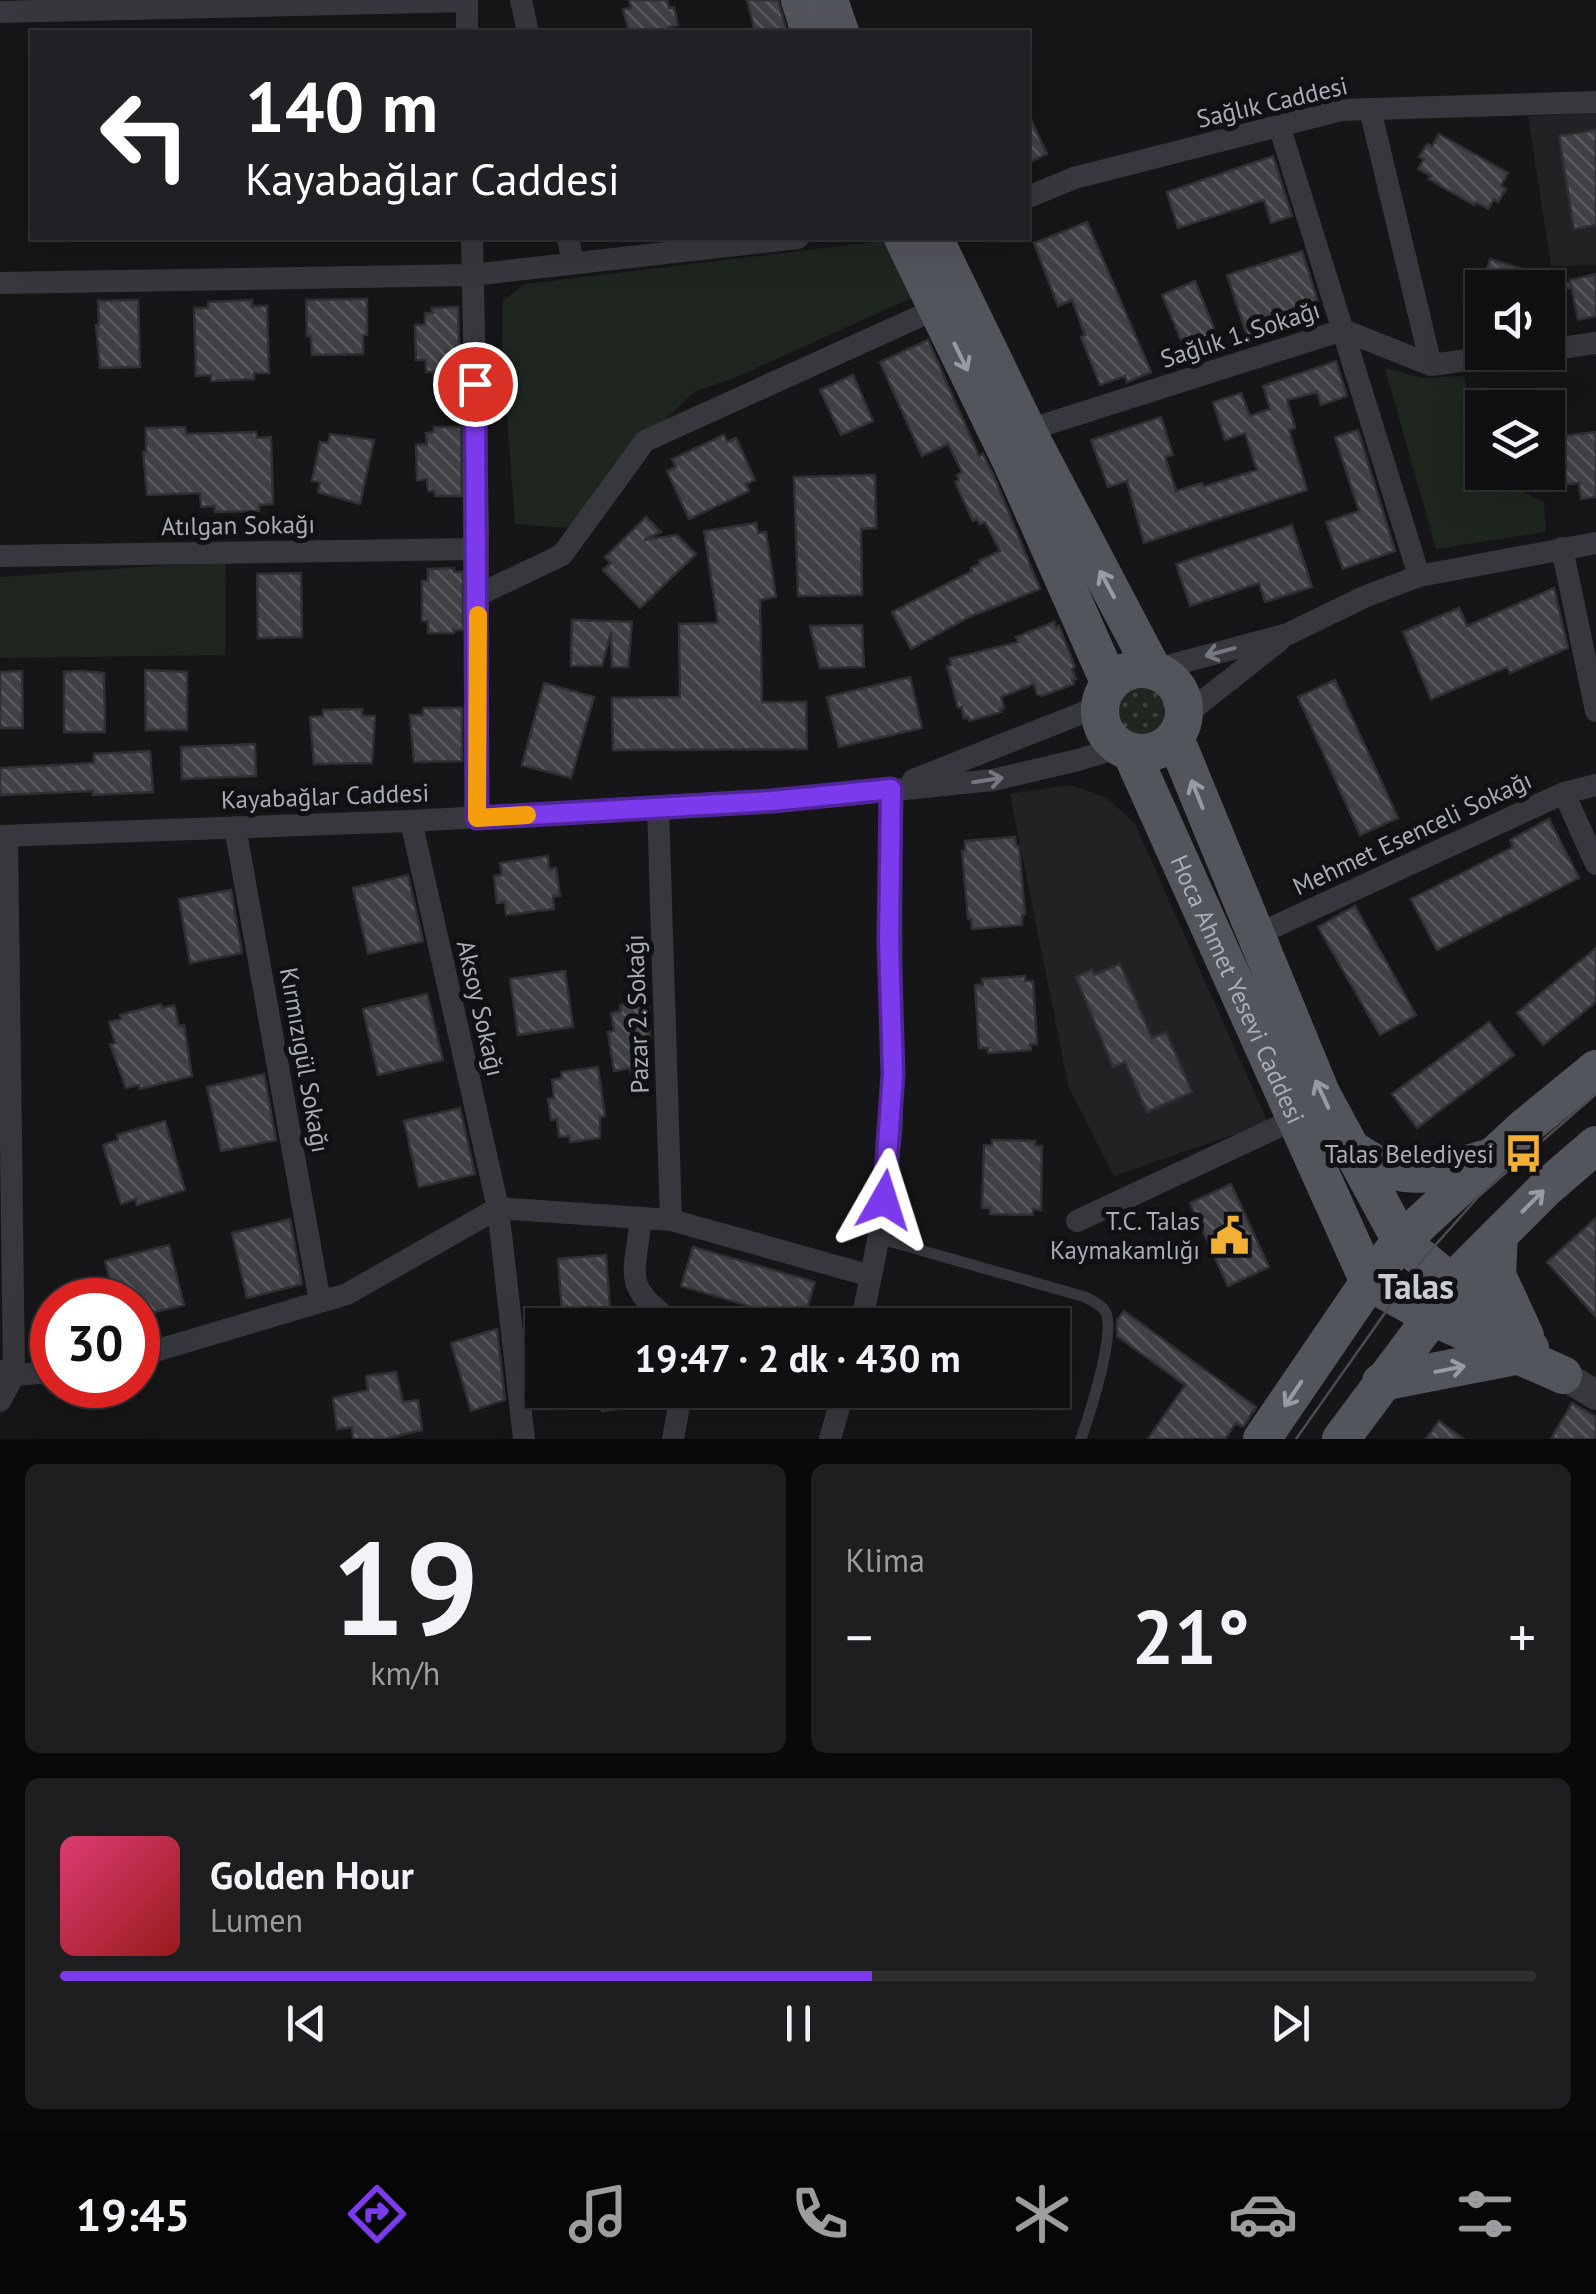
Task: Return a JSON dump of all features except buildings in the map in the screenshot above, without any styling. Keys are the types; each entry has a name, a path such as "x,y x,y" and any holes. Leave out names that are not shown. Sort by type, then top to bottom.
{"main road":[{"path":"800,0 809,30"},
{"path":"829,0 839,30"},
{"path":"904,240 1021,483 1105,694 1104,730 1125,750 1154,752 1179,727 1184,704 1174,682 1153,670 1130,670 1105,694"},
{"path":"935,240 1153,670"},
{"name":"Hoca Ahmet Yesevi Caddesi","path":"1179,727 1254,936 1320,1093 1332,1157 1369,1282"},
{"name":"Hoca Ahmet Yesevi Caddesi","path":"1125,750 1295,1119 1332,1157 1400,1241"},
{"path":"1262,1439 1400,1241 1525,1127 1596,1069"},
{"path":"1341,1439 1432,1318 1452,1282 1596,1145"},
{"path":"1330,1338 1340,1293 1332,1157 1368,1161 1398,1173 1428,1175 1495,1156"},
{"path":"1499,1235 1497,1275 1525,1351"},
{"path":"1400,1241 1452,1282 1525,1351 1562,1375"},
{"path":"1369,1282 1432,1318 1525,1351"},
{"path":"1381,1382 1525,1351"}],"street":[{"path":"0,12 467,0 467,30"},
{"path":"521,0 528,30"},
{"name":"Sağlık Caddesi","path":"1030,196 1074,178 1341,110 1596,102"},
{"path":"1370,109 1431,365"},
{"path":"1280,125 1419,576"},
{"path":"472,240 478,549 477,818"},
{"path":"568,240 574,263"},
{"path":"0,283 472,275 780,240"},
{"path":"478,594 562,555 645,441 938,308"},
{"name":"Sağlık 1. Sokağı","path":"1028,430 1343,330 1431,365 1465,360"},
{"path":"1565,348 1596,343"},
{"path":"1153,670 1288,634 1364,597 1419,576 1596,543"},
{"path":"1562,548 1596,712"},
{"name":"Atılgan Sokağı","path":"0,556 478,549"},
{"path":"1179,727 1288,634"},
{"name":"Kayabağlar Caddesi","path":"891,789 1105,694"},
{"name":"Kayabağlar Caddesi","path":"3,836 477,818 837,796 993,780 1125,750"},
{"name":"Mehmet Esenceli Sokağı","path":"1254,936 1564,793 1596,785"},
{"path":"864,1308 878,1238 892,1125 891,789"},
{"path":"1564,793 1596,864"},
{"name":"Pazar 2. Sokağı","path":"658,808 671,1220"},
{"name":"Aksoy Sokağı","path":"410,821 498,1208 524,1439"},
{"name":"Kırmızıgül Sokağı","path":"235,827 320,1302"},
{"path":"0,1402 7,1373 3,836"},
{"path":"1077,1222 1295,1119"},
{"path":"160,1349 346,1294 498,1208 671,1220 872,1276"},
{"path":"641,1218 635,1272 638,1291 657,1308"},
{"path":"1562,1375 1596,1395"},
{"path":"674,1439 679,1408"},
{"path":"830,1439 839,1408"}],"lane":[{"path":"878,1238 1085,1298 1105,1311 1105,1352 1081,1439"}],"shaded area":[{"path":"1596,113 1596,265 1551,266 1528,116"},
{"path":"899,240 929,290 732,379 695,391 620,464 568,528 515,524 502,347 503,301 525,284"},
{"path":"1385,368 1422,378 1464,376 1467,390 1465,490 1519,490 1544,502 1546,532 1436,549"},
{"path":"226,561 225,655 0,658 0,577"},
{"path":"1142,685 1161,692 1168,711 1161,730 1142,737 1123,730 1116,711 1123,692"},
{"path":"1069,785 1106,797 1135,824 1268,1123 1114,1176 1069,1088 1010,794"}],"tram line":[{"path":"1296,1439 1423,1259 1479,1196 1596,1094"}],"slow traffic":[{"path":"478,615 477,818 527,815"}],"place":[{"name":"Talas Belediyesi","path":"1524,1154"},
{"name":"T.C. Talas Kaymakamlığı","path":"1230,1235"}],"district":[{"name":"Talas","path":"1416,1286"}],"route":[{"path":"475,384 477,818 772,801 891,789 889,941 893,1074 884,1200"}]}
